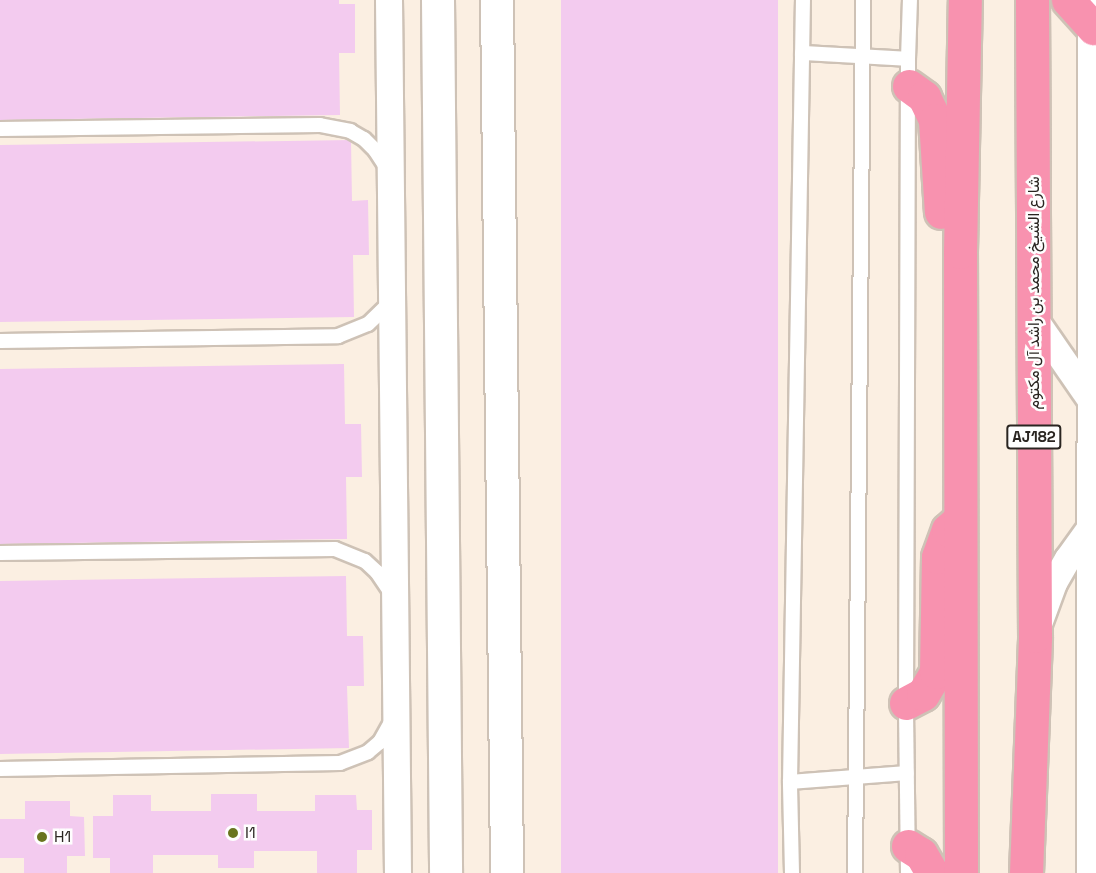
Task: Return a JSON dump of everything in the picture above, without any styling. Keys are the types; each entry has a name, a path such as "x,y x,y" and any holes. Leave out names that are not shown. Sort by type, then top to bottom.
{"highway":[{"path":"961,873 960,252 965,0"},
{"name":"شارع الشيخ محمد بن راشد آل مكتوم","path":"1026,873 1035,636 1032,0"},
{"path":"1068,0 1094,19"},
{"path":"908,73 936,120 942,220 952,243 960,252"},
{"path":"906,704 923,694 936,672 938,557 948,530 961,518"},
{"path":"908,859 921,854 932,873"}],"street":[{"path":"389,0 394,716 398,873"},
{"path":"438,0 446,873"},
{"path":"497,0 507,873"},
{"path":"1093,873 1095,826 1094,19"},
{"path":"1034,318 1095,407"},
{"path":"1035,636 1054,583 1095,520"}],"lane":[{"path":"792,873 790,782 803,0"},
{"path":"855,873 863,0"},
{"path":"908,859 906,704 910,0"},
{"path":"802,53 863,57 908,73"},
{"path":"0,129 335,126 364,139 380,156 391,177"},
{"path":"0,340 338,336 368,324 392,302"},
{"path":"0,553 335,549 365,561 387,584 394,599"},
{"path":"0,769 340,764 355,759 380,742 394,716"},
{"path":"790,782 907,772"}],"building":[{"path":"0,0 339,0 339,4 355,4 355,53 339,53 340,115 0,120"},
{"path":"561,0 778,0 778,873 561,873"},
{"path":"351,140 352,201 368,200 369,255 353,255 354,317 0,322 0,145"},
{"path":"344,364 345,424 361,424 362,477 346,477 347,539 0,544 0,369"},
{"path":"346,576 347,636 363,636 364,686 347,686 349,748 0,754 0,581"},
{"name":"I1","path":"211,794 257,794 257,811 315,811 315,795 356,795 357,810 372,810 372,850 357,850 357,873 317,873 317,851 254,851 254,868 218,868 218,855 153,855 153,873 110,873 110,858 93,858 93,816 113,816 113,795 151,795 151,811 211,811"},
{"name":"H1","path":"25,801 70,801 70,816 84,817 85,856 67,856 67,873 24,873 24,858 0,858 0,819 25,819"}],"place":[{"name":"I1","path":"233,833"},
{"name":"H1","path":"42,837"}]}
